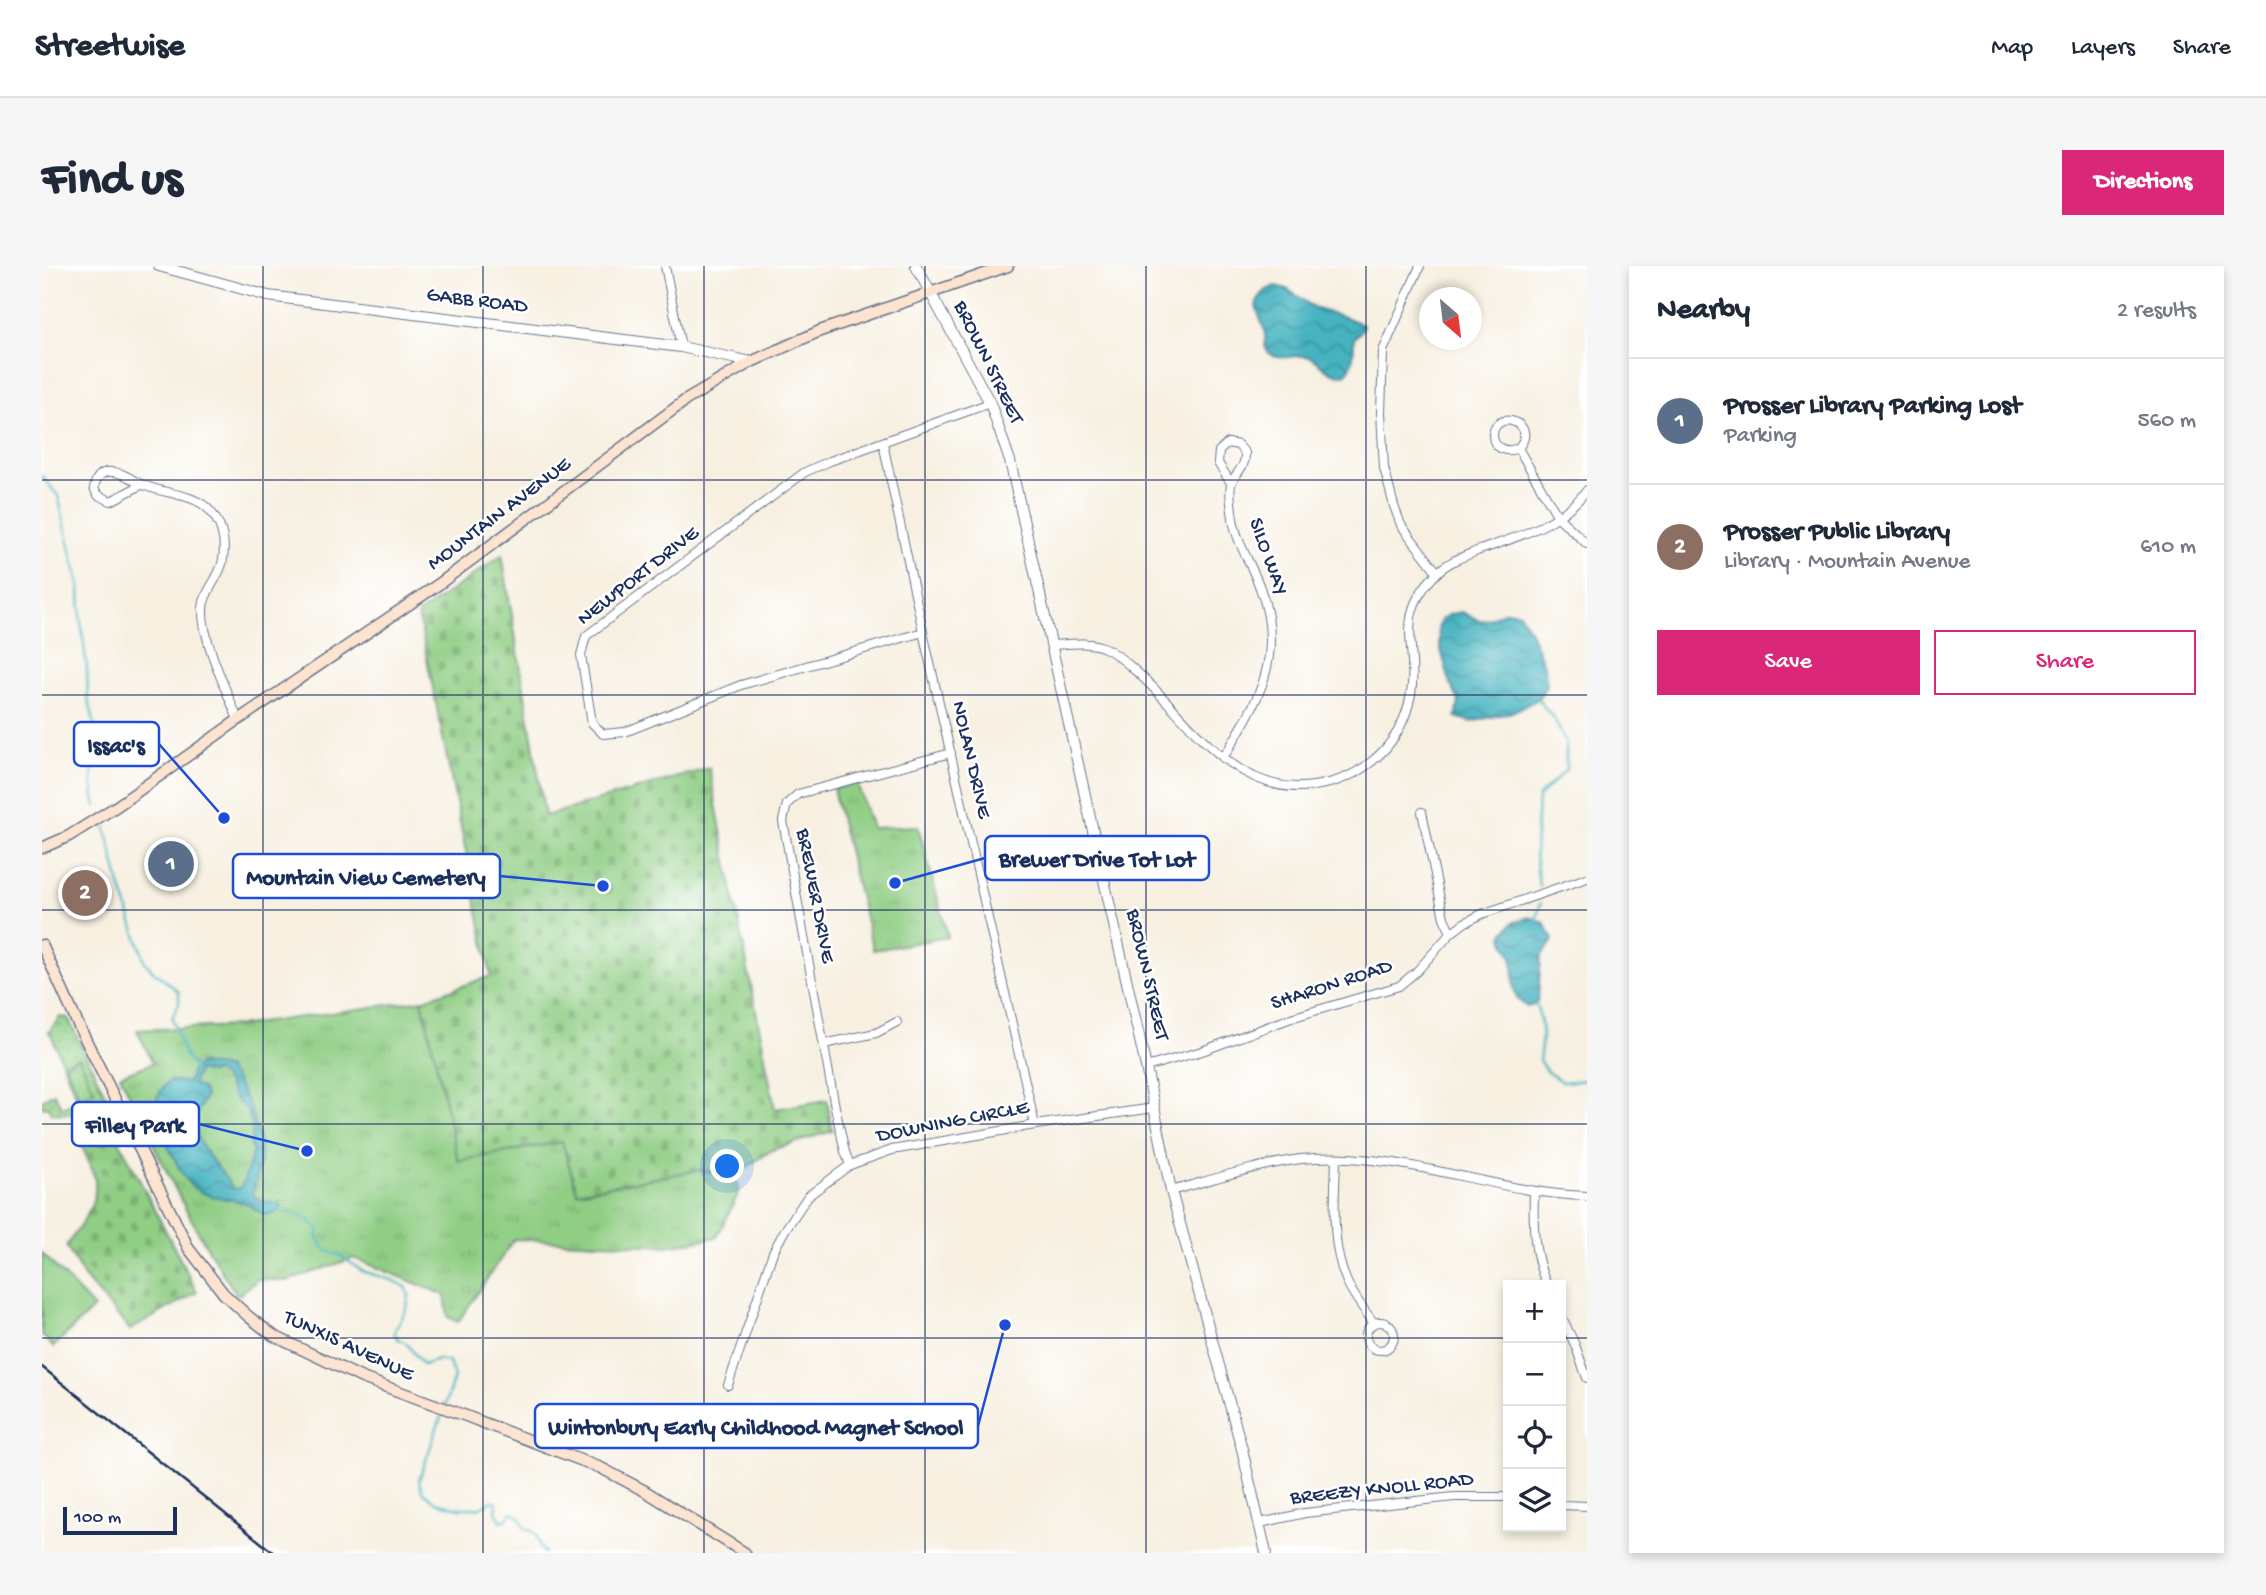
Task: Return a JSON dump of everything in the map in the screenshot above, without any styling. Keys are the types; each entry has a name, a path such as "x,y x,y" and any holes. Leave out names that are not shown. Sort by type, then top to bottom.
{"main road":[{"name":"MOUNTAIN AVENUE","path":"42,848 69,836 117,806 238,720 439,584 686,400 751,362 820,331 1008,266"},
{"name":"TUNXIS AVENUE","path":"42,945 176,1225 202,1267 224,1294 249,1317 274,1336 362,1378 601,1468 645,1491 745,1553"}],"street":[{"name":"GABB ROAD","path":"159,266 268,296 681,347 751,362"},
{"path":"665,266 681,347"},
{"name":"BROWN STREET","path":"916,266 990,403 1010,461 1053,645 1171,1191 1235,1423 1266,1553"},
{"path":"1420,266 1383,351 1381,412 1384,468 1401,525 1437,572"},
{"name":"NEWPORT DRIVE","path":"923,632 741,685 625,732 603,734 592,723 580,656 586,636 805,472 990,403"},
{"name":"NOLAN DRIVE","path":"883,443 1035,1125"},
{"name":"SILO WAY","path":"1223,758 1260,693 1269,660 1270,639 1268,612 1261,589 1241,547 1233,520 1231,483 1219,463 1219,451 1228,443 1242,448 1245,458 1244,465 1231,483"},
{"path":"1517,448 1558,517 1587,544"},
{"path":"141,485 111,501 98,495 94,488 98,476 105,471 117,472 141,485 166,490 204,505 220,524 223,540 222,565 203,607 211,647 238,720"},
{"path":"1053,645 1091,645 1116,655 1149,683 1223,758 1263,780 1277,785 1304,787 1334,783 1352,776 1384,751 1406,715 1411,692 1409,638 1412,611 1423,589 1437,572 1456,559 1535,530 1558,517 1587,490"},
{"name":"BREWER DRIVE","path":"850,1165 845,1152 783,821 787,804 798,794 951,753"},
{"path":"1422,811 1444,918 1451,933"},
{"name":"SHARON ROAD","path":"1146,1067 1202,1051 1294,1017 1399,986 1464,923 1482,914 1587,878"},
{"path":"824,1044 876,1033 897,1023"},
{"name":"DOWNING CIRCLE","path":"727,1385 773,1252 785,1230 808,1196 850,1165 892,1150 1154,1108"},
{"path":"1171,1191 1277,1163 1304,1159 1336,1159 1386,1162 1534,1192 1587,1196"},
{"path":"1336,1159 1335,1227 1341,1262 1346,1280 1374,1324"},
{"path":"1534,1192 1533,1238 1545,1280"},
{"path":"1566,1327 1587,1378"},
{"name":"BREEZY KNOLL ROAD","path":"1260,1523 1304,1513 1454,1497 1503,1497"},
{"path":"1566,1505 1587,1506"}],"green space":[{"path":"502,555 545,816 709,768 775,1109 827,1100 832,1131 772,1150 734,1176 699,1170 577,1192 562,1142 458,1161 422,1000 491,976 418,614"},
{"path":"857,783 872,828 918,826 948,937 873,950 833,789"},
{"path":"422,1000 458,1161 562,1142 577,1192 699,1170 734,1176 739,1192 717,1237 668,1246 514,1239 458,1322 448,1317 445,1295 354,1258 287,1281 258,1279 239,1295 235,1292 188,1213 120,1075 153,1063 137,1030 238,1026"},
{"path":"60,1017 68,1018 106,1096 95,1107 90,1097 73,1105 76,1112 72,1114 51,1113 48,1106 42,1108 42,1100 54,1093 62,1108 78,1101 50,1032 48,1033"},
{"path":"79,1057 94,1091 80,1098 65,1063"},
{"path":"111,1125 197,1292 130,1330 84,1277 66,1246 88,1214 94,1195 94,1176 79,1140"},
{"path":"42,1253 94,1308 53,1347 42,1335"}],"water":[{"path":"1276,286 1287,289 1316,309 1363,325 1354,338 1353,359 1348,371 1337,375 1310,357 1277,357 1267,351 1264,329 1256,305 1263,293"},
{"path":"1506,611 1519,613 1529,629 1544,665 1547,684 1538,699 1512,712 1471,722 1456,717 1459,701 1450,683 1440,646 1438,629 1441,620 1462,612 1475,619 1487,620"},
{"path":"1529,917 1544,922 1553,939 1541,957 1538,1000 1527,1007 1520,1001 1514,989 1513,962 1503,934 1512,923"},
{"path":"199,1064 222,1067 235,1079 250,1107 260,1142 260,1161 253,1195 261,1201 282,1204 278,1212 264,1215 245,1203 206,1194 194,1188 183,1176 161,1131 156,1109 157,1098 162,1089 171,1080 188,1083 191,1072","holes":["198,1070 217,1072 224,1079 236,1100 247,1111 252,1125 250,1145 253,1150 240,1189 232,1188 206,1153 197,1134 197,1113 205,1097 203,1090 193,1084"]}],"waterway":[{"path":"42,476 58,496 80,587 88,698 95,726 92,775 96,806"},
{"path":"1537,698 1554,719 1566,743 1566,770 1538,797 1535,854 1539,886"},
{"path":"105,825 120,885 145,962 179,992 179,1003 172,1018 184,1054 194,1069"},
{"path":"1536,920 1541,903"},
{"path":"1535,1002 1541,1031 1539,1060 1546,1071 1562,1082 1587,1080"},
{"path":"278,1210 304,1216 319,1229 317,1237 326,1250 341,1256 362,1271 406,1287 409,1295 407,1308 394,1332 423,1365 438,1360 449,1362 454,1377 445,1405"},
{"path":"443,1411 419,1480 422,1491 436,1502 459,1508 478,1508 492,1501 497,1502 496,1512 501,1521 507,1519 512,1512 520,1517 524,1527 536,1534 545,1553"}],"railway":[{"path":"42,1367 274,1553"}],"place":[{"name":"Issac's","path":"224,818"},
{"name":"Prosser Library Parking Lost","path":"171,864"},
{"name":"Brewer Drive Tot Lot","path":"895,883"},
{"name":"Mountain View Cemetery","path":"603,886"},
{"name":"Prosser Public Library","path":"85,893"},
{"name":"Filley Park","path":"307,1151"},
{"name":"Wintonbury Early Childhood Magnet School","path":"1005,1325"}]}
